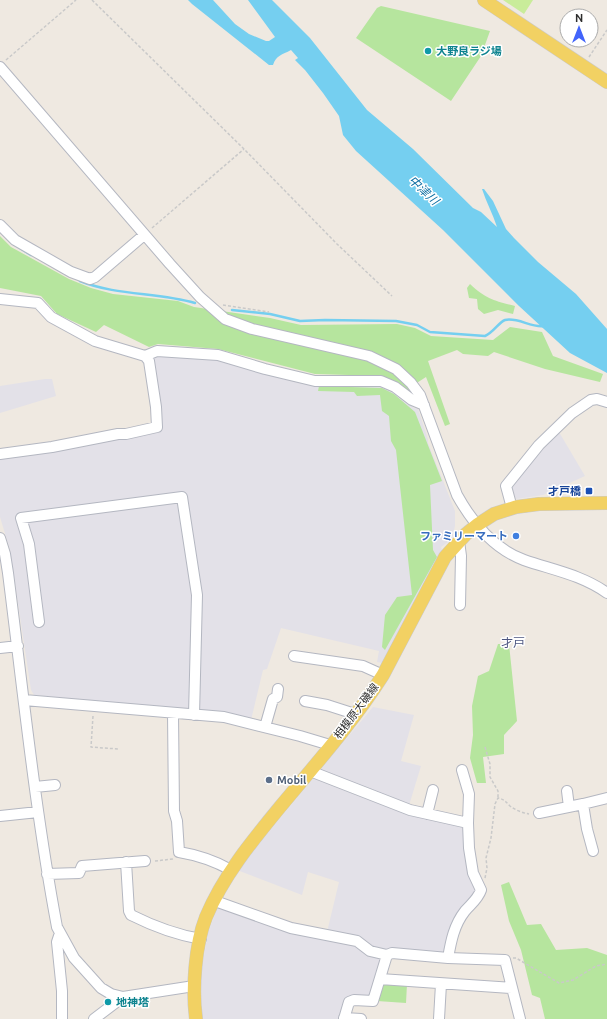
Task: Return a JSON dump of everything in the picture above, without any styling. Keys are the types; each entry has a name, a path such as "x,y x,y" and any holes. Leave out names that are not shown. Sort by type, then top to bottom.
{"main road":[{"path":"484,0 607,82"},
{"name":"相模原大磯線","path":"196,1019 194,986 195,969 201,939 206,918 231,870 355,714 383,675 446,557 459,541 477,525 494,514 512,508 538,504 607,503"}],"street":[{"path":"3,64 144,235 185,281 213,308 225,318 252,329 348,350 369,356 396,369 420,395 457,495 477,525 494,543 509,553 523,560 573,575 589,582 607,593"},
{"path":"0,225 15,240 71,272 90,279 95,277 144,235"},
{"path":"0,299 38,303 51,317 95,341 145,356 149,361 153,384 157,427 52,447 0,454"},
{"path":"145,356 157,351 218,355 265,369 315,381 381,381 395,387 412,400 424,405"},
{"path":"512,508 506,486 539,445 572,413 591,400 606,403"},
{"path":"39,622 29,544 21,518 182,497 197,595 194,715"},
{"path":"0,538 18,646 34,788 47,874 57,927 60,934 74,958 101,988 111,994 123,997 194,986"},
{"path":"459,541 461,556 460,605"},
{"path":"0,648 18,646"},
{"path":"294,656 322,656 363,666 383,675"},
{"path":"265,727 270,699 277,697 278,688"},
{"path":"24,700 224,717 330,745"},
{"path":"311,700 355,714"},
{"path":"173,713 174,811 177,821 179,852 191,854 220,864 231,870"},
{"path":"448,958 451,939 455,928 465,912 476,900 481,890 473,872 469,848 469,794 462,770"},
{"path":"310,771 410,810 468,823"},
{"path":"34,788 55,785"},
{"path":"427,814 433,790"},
{"path":"567,791 568,807"},
{"path":"539,813 607,798"},
{"path":"583,804 587,829 593,851"},
{"path":"0,816 38,812"},
{"path":"47,874 79,873 82,866 145,861"},
{"path":"126,862 131,915 147,923 201,939"},
{"path":"215,901 291,928 357,941 370,951 387,955 392,953 448,958 506,960 520,1019"},
{"path":"60,934 57,942 62,992 62,1019"},
{"path":"361,1019 344,1019 349,1002 354,1000 373,1001 387,955"},
{"path":"380,980 512,988"},
{"path":"439,1019 441,984"},
{"path":"94,1019 123,997"}],"path":[{"path":"3,64 76,0"},
{"path":"92,0 244,149 337,244 392,296"},
{"path":"583,66 607,30"},
{"path":"144,235 244,149"},
{"path":"213,308 225,305 269,312"},
{"path":"94,706 91,747 118,749"},
{"path":"481,890 484,887 487,868 486,858 491,838 495,804 498,798 498,791 490,777 490,764 485,746"},
{"path":"498,798 502,798 511,807 520,812 528,814 539,813"},
{"path":"145,861 179,859 179,852"},
{"path":"506,960 516,958 559,983 573,980 596,966 607,964"}],"shaded area":[{"path":"159,353 216,358 314,382 382,384 394,389 414,408 418,409 428,443 455,511 455,526 452,539 441,547 443,554 383,663 377,662 379,651 281,628 267,669 263,670 251,720 228,714 34,695 31,690 10,550 0,517 0,457 160,430 151,358"},
{"path":"52,379 56,396 0,413 0,386"},
{"path":"559,432 585,476 543,495 516,499 511,486 512,483"},
{"path":"373,707 414,715 401,761 421,766 407,812 465,825 478,891 445,954 382,951 327,932 339,882 308,872 302,895 237,870"},
{"path":"219,904 358,943 382,959 372,996 351,997 340,1019 202,1019 201,973 208,933"}],"green space":[{"path":"503,0 533,0 524,14"},
{"path":"381,6 490,31 481,56 451,101 356,38 377,8"},
{"path":"0,236 11,247 69,279 91,288 113,294 178,301 194,307 270,318 301,325 397,324 415,328 431,336 493,340 510,327 542,332 553,356 603,374 600,382 545,369 494,352 488,356 463,354 457,350 428,361 450,424 445,426 426,377 409,388 413,393 411,396 400,384 383,376 315,374 218,349 158,344 149,347 104,325 96,332 57,314 41,296 0,288"},
{"path":"470,284 491,299 515,306 513,314 498,310 484,314 478,309 477,299 469,298 467,288"},
{"path":"319,386 382,388 394,394 415,412 442,481 430,485 433,550 437,557 385,650 382,647 385,615 397,597 412,595 396,450 391,441 389,416 382,411 380,395 357,396 354,392 318,391"},
{"path":"498,644 509,644 517,721 504,735 504,754 483,757 486,783 477,783 470,758 473,735 472,706 478,676 489,671"},
{"path":"509,882 527,925 541,924 556,950 587,948 607,955 607,1019 545,1019 540,998 532,995 521,950 509,921 501,885"},
{"path":"385,983 407,984 406,1003 377,1001 382,985"}],"water":[{"name":"中津川","path":"188,0 213,0 235,24 249,34 269,41 275,37 248,0 272,0 310,38 367,110 413,149 473,208 481,212 497,227 482,189 484,189 493,201 506,229 538,262 576,294 607,329 607,373 570,353 519,306 443,230 356,151 343,135 339,116 305,70 295,60 298,58 291,50 278,57 273,65 269,65"}],"waterway":[{"path":"12,243 31,255"},
{"path":"80,281 94,286 123,292 166,297 195,303"},
{"path":"232,310 270,314 300,321 396,321 417,325 430,332 485,336 505,320 510,319 544,326"}],"place":[{"name":"大野良ラジ場","path":"428,51"},
{"name":"才戸橋","path":"589,491"},
{"name":"ファミリーマート","path":"516,536"},
{"name":"Mobil","path":"269,780"},
{"name":"地神塔","path":"108,1002"}],"district":[{"name":"才戸","path":"513,642"}]}
